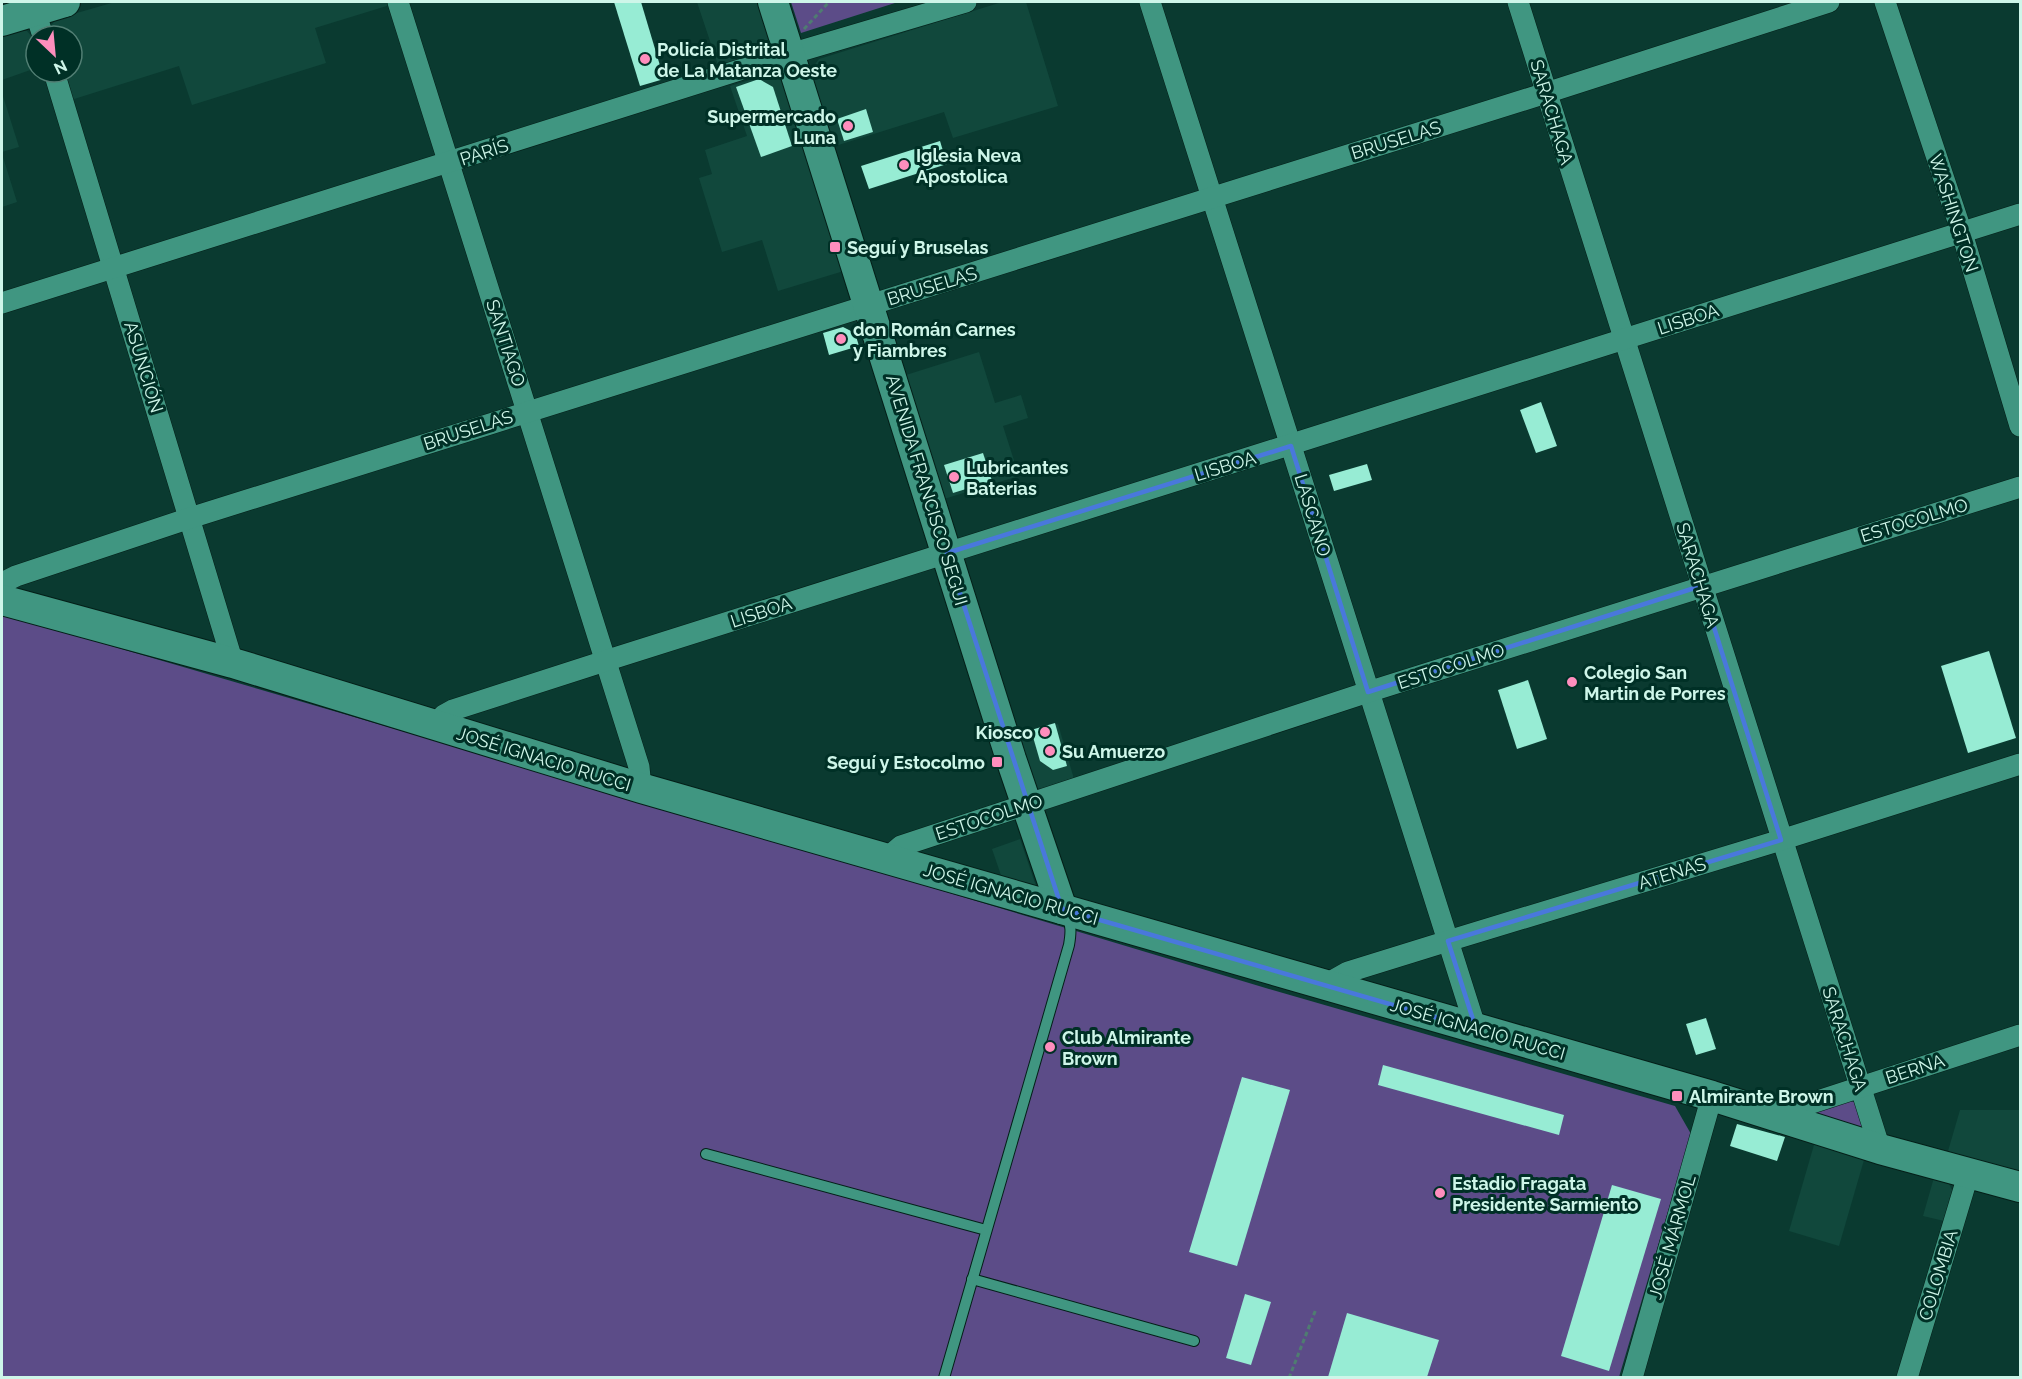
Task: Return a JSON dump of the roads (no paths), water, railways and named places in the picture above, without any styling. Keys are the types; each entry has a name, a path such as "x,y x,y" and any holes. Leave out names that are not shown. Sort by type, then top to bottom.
{"street":[{"path":"2,21 37,16 65,2"},
{"name":"SANTIAGO","path":"398,2 639,766 641,788"},
{"name":"AVENIDA FRANCISCO SEGUI","path":"773,2 796,44 870,305 1025,805 1062,909"},
{"name":"PARÍS","path":"2,303 449,163 796,44 966,2"},
{"name":"LASCANO","path":"1150,2 1214,197 1476,1029"},
{"name":"SARACHAGA","path":"1518,2 1880,1149"},
{"name":"BRUSELAS","path":"2,583 16,576 190,518 1546,93 1829,2"},
{"name":"WASHINGTON","path":"1885,2 1962,233 2020,426"},
{"name":"ASUNCIÓN","path":"58,84 233,663"},
{"name":"LISBOA","path":"434,725 453,710 605,661 2020,214"},
{"name":"ESTOCOLMO","path":"886,858 901,846 1368,692 2020,487"},
{"name":"JOSÉ IGNACIO RUCCI","path":"2,600 233,663 641,788 1775,1114 1880,1149 2020,1187"},
{"name":"ATENAS","path":"1325,985 1348,972 1448,940 1781,840 2020,764"},
{"name":"BERNA","path":"1775,1114 2020,1035"},
{"name":"JOSÉ MÁRMOL","path":"1632,1377 1712,1096"},
{"name":"COLOMBIA","path":"1907,1377 1969,1172"}],"lane":[{"path":"944,1377 1069,945 1071,933 1069,921 1062,909"},
{"path":"706,1154 986,1230"},
{"path":"972,1279 1194,1341"}],"place":[{"name":"Policía Distrital de La Matanza Oeste","path":"645,59"},
{"name":"Supermercado Luna","path":"848,126"},
{"name":"Iglesia Neva Apostolica","path":"904,165"},
{"name":"Seguí y Bruselas","path":"835,247"},
{"name":"don Román Carnes y Fiambres","path":"841,339"},
{"name":"Lubricantes Baterias","path":"954,477"},
{"name":"Colegio San Martin de Porres","path":"1572,682"},
{"name":"Kiosco","path":"1045,732"},
{"name":"Su Amuerzo","path":"1050,751"},
{"name":"Seguí y Estocolmo","path":"997,762"},
{"name":"Club Almirante Brown","path":"1050,1047"},
{"name":"Almirante Brown","path":"1677,1096"},
{"name":"Estadio Fragata Presidente Sarmiento","path":"1440,1193"}]}
